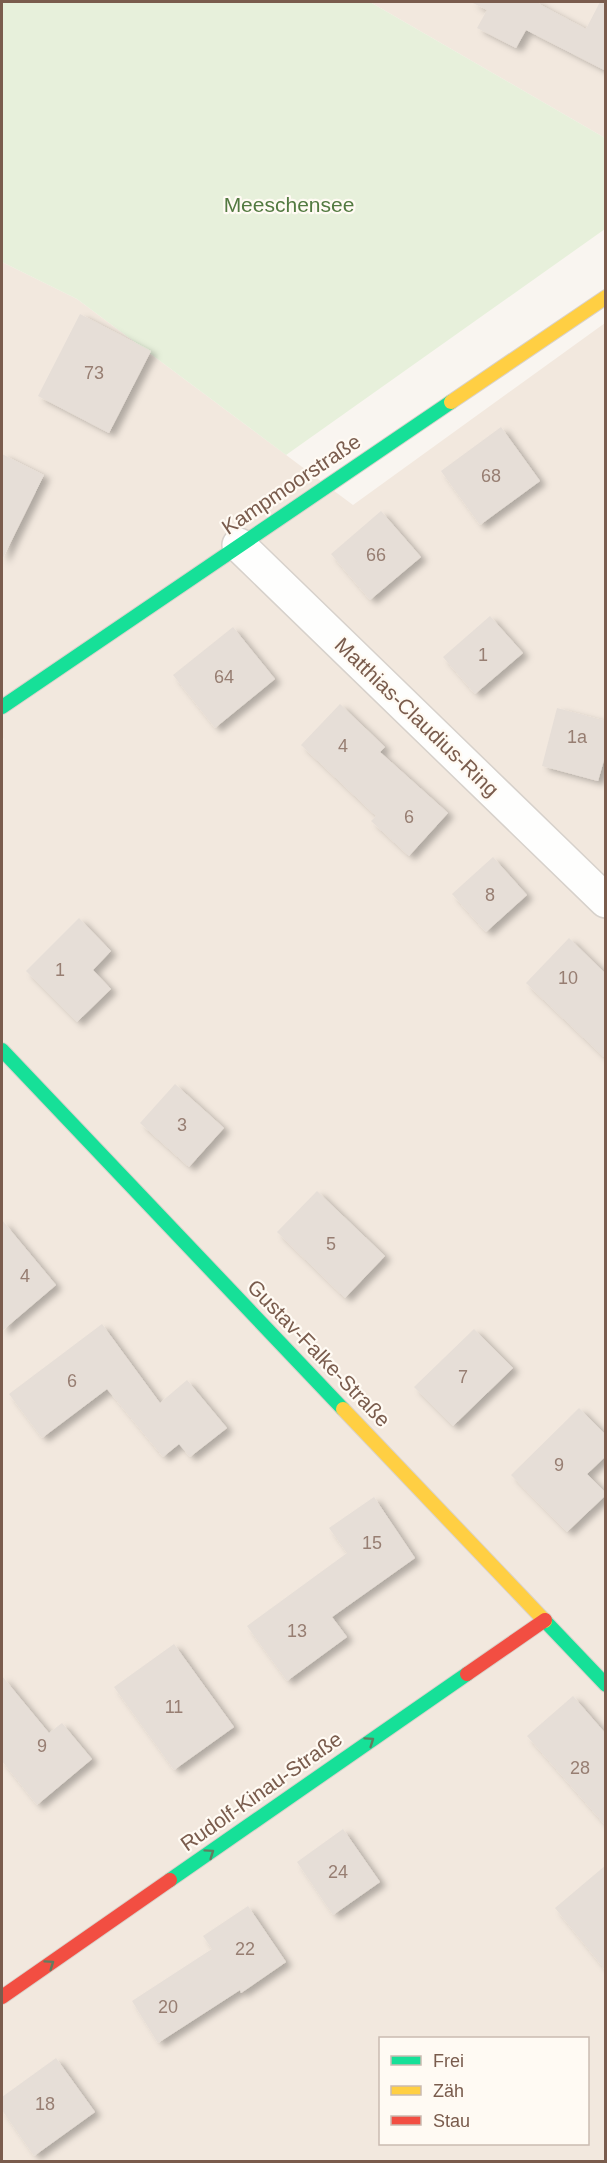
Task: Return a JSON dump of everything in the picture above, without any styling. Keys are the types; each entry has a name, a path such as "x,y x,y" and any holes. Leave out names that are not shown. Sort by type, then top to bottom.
{"street":[{"name":"Kampmoorstraße","path":"2,707 606,297"},
{"name":"Matthias-Claudius-Ring","path":"240,545 602,889"},
{"name":"Gustav-Falke-Straße","path":"2,1050 606,1685"},
{"name":"Rudolf-Kinau-Straße","path":"2,1997 545,1620"}],"shaded area":[{"path":"370,2 605,2 605,138"},
{"path":"2,262 77,299 353,505 605,323 605,2161 2,2161 2,741 4,739 2,738"}],"green space":[{"name":"Meeschensee","path":"2,2 370,2 605,138 605,229 286,455 77,299 2,262"}],"building":[{"path":"471,2 540,2 539,4 586,29 600,2 606,2 606,71 526,30 516,48 477,28 487,10"},
{"path":"80,314 151,351 109,433 38,396"},
{"path":"501,427 540,481 480,525 441,471"},
{"path":"2,454 44,475 2,560"},
{"path":"381,511 421,557 370,600 331,554"},
{"path":"490,616 523,653 475,694 443,657"},
{"path":"233,627 275,679 215,728 173,675"},
{"path":"340,704 385,747 380,752 448,813 409,856 371,821 376,816 301,745"},
{"path":"557,708 606,721 606,753 598,781 542,766"},
{"path":"493,857 527,895 486,932 452,894"},
{"path":"79,918 111,951 93,970 111,989 77,1022 26,971"},
{"path":"569,938 606,974 606,1059 526,983"},
{"path":"175,1084 224,1128 189,1167 140,1123"},
{"path":"317,1191 385,1256 345,1298 277,1232"},
{"path":"2,1220 56,1285 2,1331"},
{"path":"102,1324 160,1403 187,1380 227,1428 190,1457 179,1444 163,1457 107,1389 42,1438 9,1394"},
{"path":"474,1329 513,1368 453,1426 414,1387"},
{"path":"579,1408 606,1435 606,1456 587,1474 606,1495 567,1532 511,1475"},
{"path":"374,1497 415,1558 332,1617 347,1637 287,1681 247,1626 347,1553 329,1528"},
{"path":"174,1644 234,1727 174,1770 114,1687"},
{"path":"2,1676 49,1733 62,1723 92,1759 37,1805 2,1761"},
{"path":"573,1696 606,1734 606,1826 527,1736"},
{"path":"343,1829 380,1882 333,1915 297,1862"},
{"path":"606,1865 606,1971 555,1908"},
{"path":"248,1906 286,1962 241,1993 240,1990 158,2043 132,2001 212,1949 203,1936"},
{"path":"56,2058 95,2112 34,2156 2,2110 2,2097"}],"traffic: fast":[{"path":"2,707 451,402"},
{"path":"2,1050 343,1409"},
{"path":"545,1621 606,1685"},
{"path":"170,1880 467,1674"}],"traffic: slow":[{"path":"451,402 606,297"},
{"path":"343,1409 545,1621"}],"traffic: jam":[{"path":"467,1674 545,1620"},
{"path":"2,1997 170,1880"}]}
